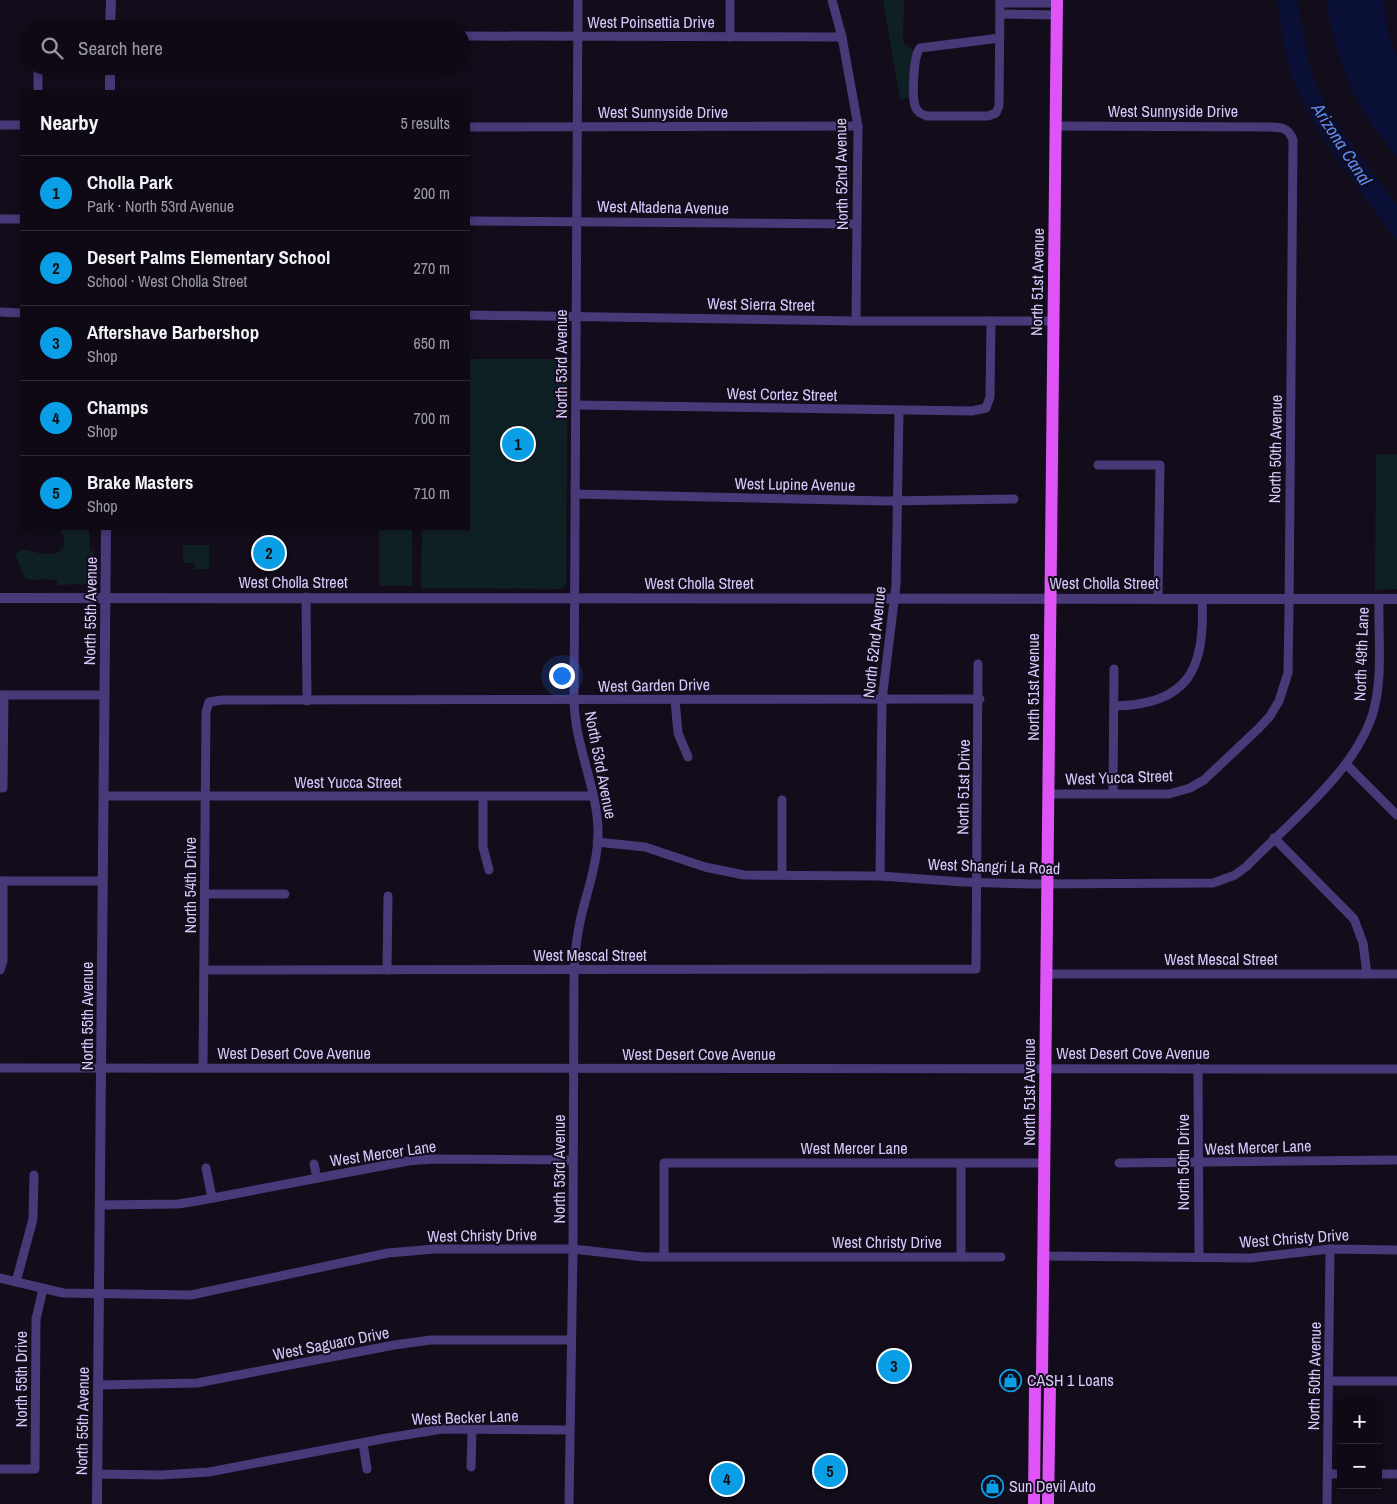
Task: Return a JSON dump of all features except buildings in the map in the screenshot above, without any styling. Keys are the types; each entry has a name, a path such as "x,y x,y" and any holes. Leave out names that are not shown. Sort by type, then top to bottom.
{"main road":[{"name":"North 51st Avenue","path":"1034,1504 1035,1385 1042,1375 1056,6"},
{"name":"North 51st Avenue","path":"1042,1375 1050,1386 1048,1504"}],"street":[{"path":"110,20 111,0"},
{"name":"North 53rd Avenue","path":"568,1504 573,1249 574,970 576,942 594,872 598,829 593,796 579,745 574,701 579,127 578,0"},
{"path":"730,0 730,37"},
{"name":"North 52nd Avenue","path":"832,0 842,37 858,126 856,321"},
{"path":"1000,38 920,48 916,53 915,70 915,107 919,113 926,116 988,116 996,113 999,106 1000,38 1000,2 1056,6"},
{"path":"1000,14 1056,6"},
{"name":"West Poinsettia Drive","path":"470,36 842,37"},
{"path":"38,75 38,90"},
{"path":"110,75 110,90"},
{"path":"0,125 20,125"},
{"name":"West Sunnyside Drive","path":"470,127 858,126"},
{"name":"West Sunnyside Drive","path":"1055,126 1268,127 1284,128 1290,131"},
{"name":"North 50th Avenue","path":"1236,751 1270,716 1284,689 1288,673 1293,140 1290,131"},
{"path":"0,219 20,219"},
{"name":"West Altadena Avenue","path":"470,220 857,224"},
{"path":"0,312 20,313"},
{"name":"West Sierra Street","path":"470,315 577,315 856,321 1053,320"},
{"name":"West Cortez Street","path":"576,404 972,411 986,408 990,397 991,321"},
{"name":"North 52nd Avenue","path":"880,876 882,700 896,598 898,411"},
{"path":"1098,465 1160,465 1158,598"},
{"name":"West Lupine Avenue","path":"576,494 897,501 1014,499"},
{"name":"North 55th Avenue","path":"96,1504 102,1068 106,530"},
{"path":"306,597 307,701"},
{"name":"West Cholla Street","path":"0,598 1397,599"},
{"path":"1114,706 1151,702 1166,696 1182,685 1196,665 1201,648 1202,599"},
{"name":"North 49th Lane","path":"1347,765 1362,740 1375,707 1378,684 1379,599"},
{"name":"North 51st Drive","path":"976,969 980,699 978,664"},
{"path":"1113,794 1114,668"},
{"path":"2,788 2,695 104,696"},
{"name":"West Garden Drive","path":"209,702 222,700 980,699"},
{"path":"674,700 678,733 688,757"},
{"name":"North 54th Drive","path":"203,1068 206,712 209,702"},
{"name":"West Yucca Street","path":"1048,794 1169,794 1190,788 1217,770 1236,751"},
{"path":"1347,765 1397,815"},
{"name":"West Shangri La Road","path":"597,842 645,847 706,867 744,875 880,876 977,883 1213,883 1235,874 1347,765"},
{"name":"West Yucca Street","path":"104,796 593,796"},
{"path":"483,797 483,847 489,870"},
{"path":"782,800 782,876"},
{"path":"1274,838 1354,919 1363,943 1367,974"},
{"path":"0,970 3,961 1,881 103,881"},
{"path":"205,894 285,894"},
{"path":"387,970 388,896"},
{"name":"West Mescal Street","path":"204,970 976,969"},
{"name":"West Mescal Street","path":"1046,974 1397,974"},
{"name":"West Desert Cove Avenue","path":"0,1068 1397,1069"},
{"name":"North 50th Drive","path":"1198,1068 1198,1256"},
{"name":"West Mercer Lane","path":"100,1205 178,1204 388,1164 432,1159 573,1160"},
{"name":"West Mercer Lane","path":"1119,1163 1198,1164 1397,1160"},
{"name":"West Mercer Lane","path":"664,1257 664,1163 1044,1163"},
{"path":"961,1163 961,1257"},
{"name":"West Mercer Lane","path":"314,1164 317,1178"},
{"path":"206,1168 212,1198"},
{"path":"16,1282 33,1220 34,1175"},
{"name":"West Christy Drive","path":"0,1278 63,1293 191,1295 388,1253 444,1249 573,1249 664,1257 1001,1257"},
{"name":"North 50th Avenue","path":"1327,1504 1330,1249"},
{"name":"West Christy Drive","path":"1043,1256 1250,1258 1330,1249 1397,1250"},
{"name":"North 55th Drive","path":"0,1470 35,1470 36,1319 42,1289"},
{"name":"West Saguaro Drive","path":"98,1385 197,1383 394,1345 431,1340 571,1340"},
{"path":"1329,1381 1397,1381"},
{"path":"471,1467 472,1430"},
{"name":"West Becker Lane","path":"97,1474 186,1475 262,1463 419,1432 570,1430"},
{"path":"363,1443 367,1469"},
{"path":"262,1463 264,1474"},
{"path":"1328,1474 1337,1474"},
{"path":"1382,1474 1397,1474"}],"shaded area":[{"path":"883,0 904,0 903,42 916,53 915,95 900,100"},
{"path":"470,359 568,359 566,583 562,589 421,588 422,530 470,530"},
{"path":"1376,454 1397,454 1397,589 1375,590"},
{"path":"61,530 89,530 90,551 94,551 94,574 90,584 57,585 57,581 53,580 25,578 15,555 22,549 52,554 62,549 65,544"},
{"path":"379,530 412,530 412,586 379,586"},
{"path":"183,545 209,545 209,569 195,569 194,563 183,563"}],"water":[{"name":"Arizona Canal","path":"1277,0 1297,0 1309,65 1318,89 1332,117 1397,206 1397,241 1326,143 1303,101 1287,60"},
{"path":"1326,0 1383,0 1389,35 1397,56 1397,158 1367,117 1352,89 1340,61"}],"place":[{"name":"Cholla Park","path":"518,444"},
{"name":"Desert Palms Elementary School","path":"269,553"},
{"name":"Aftershave Barbershop","path":"894,1366"},
{"name":"CASH 1 Loans","path":"1011,1380"},
{"name":"Brake Masters","path":"830,1471"},
{"name":"Champs","path":"727,1479"},
{"name":"Sun Devil Auto","path":"993,1486"}]}
